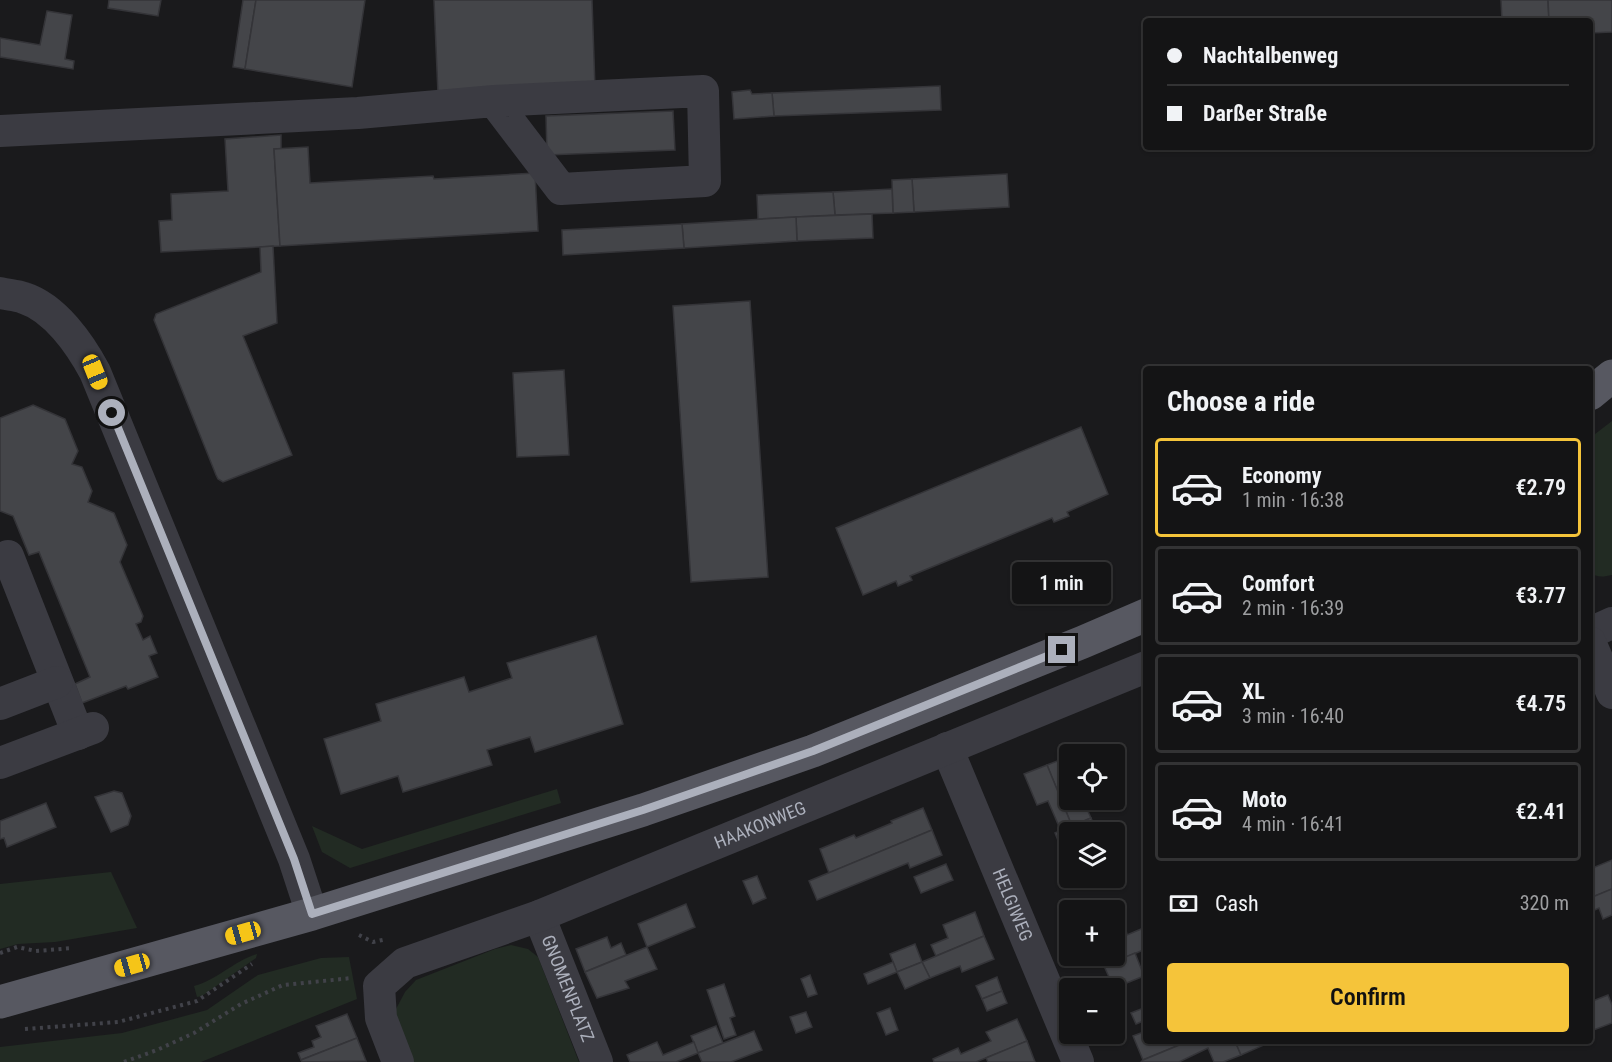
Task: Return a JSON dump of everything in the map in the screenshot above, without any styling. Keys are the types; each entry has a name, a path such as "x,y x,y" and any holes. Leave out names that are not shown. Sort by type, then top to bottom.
{"main road":[{"path":"1593,392 1612,376"},
{"path":"0,1002 312,914 643,810 813,751 1143,616"}],"street":[{"path":"0,131 357,113 494,101 703,91 705,181 561,189 494,101"},
{"path":"0,293 38,304 55,318 72,335 95,372 294,859 312,914"},
{"path":"0,763 85,731 57,682 8,556"},
{"path":"1593,632 1612,623"},
{"path":"1593,649 1612,693"},
{"name":"HAAKONWEG","path":"370,982 405,963 538,916 1143,668"},
{"path":"0,704 57,682"},
{"name":"HELGIWEG","path":"947,748 1078,1062"},
{"name":"GNOMENPLATZ","path":"538,916 597,1062"},
{"path":"370,982 398,1062"}],"path":[{"path":"24,1029 118,1022 197,1002 261,958"},
{"path":"124,1062 157,1050 194,1032 241,1004 283,985 370,982"}],"shaded area":[{"path":"1612,421 1612,575 1593,574 1593,436"},
{"path":"557,789 561,803 350,868 322,852 312,826 362,849"},
{"path":"111,872 137,928 55,942 18,944 0,949 0,884"},
{"path":"511,945 528,949 538,957 579,1062 411,1062 394,1023 396,1009 405,992 416,980"},
{"path":"257,954 256,958 202,996 197,997 194,986"},
{"path":"349,957 357,999 201,1062 0,1062 0,1047 122,1033 207,1010 258,975 321,958"}],"building":[{"path":"109,0 161,0 158,16 108,8"},
{"path":"243,0 256,0 245,69 233,67"},
{"path":"256,0 365,0 352,87 245,69"},
{"path":"434,0 592,0 595,88 438,94"},
{"path":"1501,0 1548,0 1549,18 1502,18"},
{"path":"1548,0 1612,0 1612,32 1593,33 1593,18 1549,18"},
{"path":"47,11 72,15 65,59 74,61 73,69 0,57 0,38 40,45"},
{"path":"940,86 941,110 774,116 772,93"},
{"path":"750,90 752,94 772,93 774,116 734,119 732,92"},
{"path":"673,111 675,150 547,155 546,116"},
{"path":"281,135 281,149 274,149 280,246 161,252 159,221 172,220 171,194 228,191 225,139"},
{"path":"308,147 310,183 535,173 538,231 280,246 274,149"},
{"path":"1007,174 1009,207 914,212 912,179"},
{"path":"912,179 914,212 893,213 892,180"},
{"path":"892,189 893,213 835,215 833,192"},
{"path":"833,192 835,215 758,219 757,195"},
{"path":"872,214 873,238 797,241 796,217"},
{"path":"796,217 797,241 684,248 682,224"},
{"path":"682,224 684,248 563,255 562,230"},
{"path":"273,246 277,323 243,336 292,455 223,482 216,475 154,320 156,314 261,272 260,247"},
{"path":"750,301 768,577 691,582 673,306"},
{"path":"564,370 569,455 517,457 513,373"},
{"path":"33,405 65,419 78,451 72,464 82,467 92,491 88,502 114,513 127,545 120,562 143,616 141,622 136,624 143,640 150,636 157,653 149,656 158,677 128,689 126,686 82,703 75,684 90,677 39,552 29,555 13,516 0,511 0,418"},
{"path":"1081,427 1108,494 1067,512 1069,516 1054,522 1052,518 910,576 912,580 898,586 896,581 863,595 836,528"},
{"path":"596,636 623,724 535,752 530,737 487,750 492,765 403,792 398,776 341,794 324,739 381,721 376,704 464,677 469,692 512,678 507,663"},
{"path":"1059,760 1059,794 1047,765"},
{"path":"1047,765 1059,794 1059,810 1065,810 1070,822 1059,822 1059,826 1048,801 1037,805 1024,774"},
{"path":"114,791 122,793 131,816 128,825 111,832 95,797"},
{"path":"46,803 56,827 7,847 4,838 0,839 0,821"},
{"path":"923,808 932,830 829,873 820,849 854,835 856,838"},
{"path":"1065,810 1087,810 1091,818 1082,822 1070,822"},
{"path":"932,830 942,855 910,868 908,863 817,900 809,881"},
{"path":"1059,831 1059,843 1055,833"},
{"path":"1612,860 1612,889 1593,897 1593,868"},
{"path":"946,864 953,880 921,893 914,877"},
{"path":"757,876 766,898 753,904 743,881"},
{"path":"1612,889 1612,915 1603,919 1599,908 1593,911 1593,897"},
{"path":"686,904 695,927 647,947 638,924"},
{"path":"975,912 984,936 936,956 931,945 948,938 943,925"},
{"path":"1143,928 1143,950 1125,958 1125,930 1127,935"},
{"path":"984,936 994,959 962,972 960,966 930,978 922,962"},
{"path":"607,937 611,948 621,943 626,955 585,972 576,949"},
{"path":"915,944 922,962 897,972 890,954"},
{"path":"647,947 657,969 625,981 629,988 597,998 585,972"},
{"path":"1135,953 1143,976 1125,984 1125,978 1109,978 1104,966 1125,966 1125,957"},
{"path":"893,962 897,972 868,984 864,974"},
{"path":"922,962 930,978 905,989 897,972"},
{"path":"810,975 817,994 808,997 801,979"},
{"path":"997,977 1002,991 982,999 976,986"},
{"path":"724,984 735,1016 730,1018 736,1035 724,1039 707,990"},
{"path":"1002,991 1007,1003 987,1011 982,999"},
{"path":"1608,995 1612,1005 1612,1023 1593,1030 1593,1001"},
{"path":"890,1008 898,1030 886,1035 877,1013"},
{"path":"1143,1008 1143,1021 1136,1024 1131,1013"},
{"path":"806,1012 812,1027 796,1033 790,1017"},
{"path":"347,1014 357,1038 301,1060 298,1053 314,1047 312,1041 321,1037 316,1026"},
{"path":"1017,1019 1027,1041 976,1062 934,1062 933,1059 958,1048 961,1054 991,1041 986,1032"},
{"path":"716,1026 723,1043 698,1053 691,1036"},
{"path":"754,1031 762,1050 731,1062 702,1062 698,1053"},
{"path":"1143,1032 1143,1044 1182,1044 1143,1060 1133,1036"},
{"path":"357,1038 366,1061 302,1062 301,1060"},
{"path":"1027,1041 1035,1062 988,1062 986,1058"},
{"path":"657,1042 663,1055 694,1042 698,1053 676,1062 630,1062 627,1055"},
{"path":"1182,1044 1236,1044 1241,1055 1223,1062 1214,1062 1208,1048 1179,1062 1141,1062"},
{"path":"1236,1044 1264,1045 1241,1055"}],"route":[{"path":"112,413 294,859 312,914 643,810 813,751 1062,650"}]}
